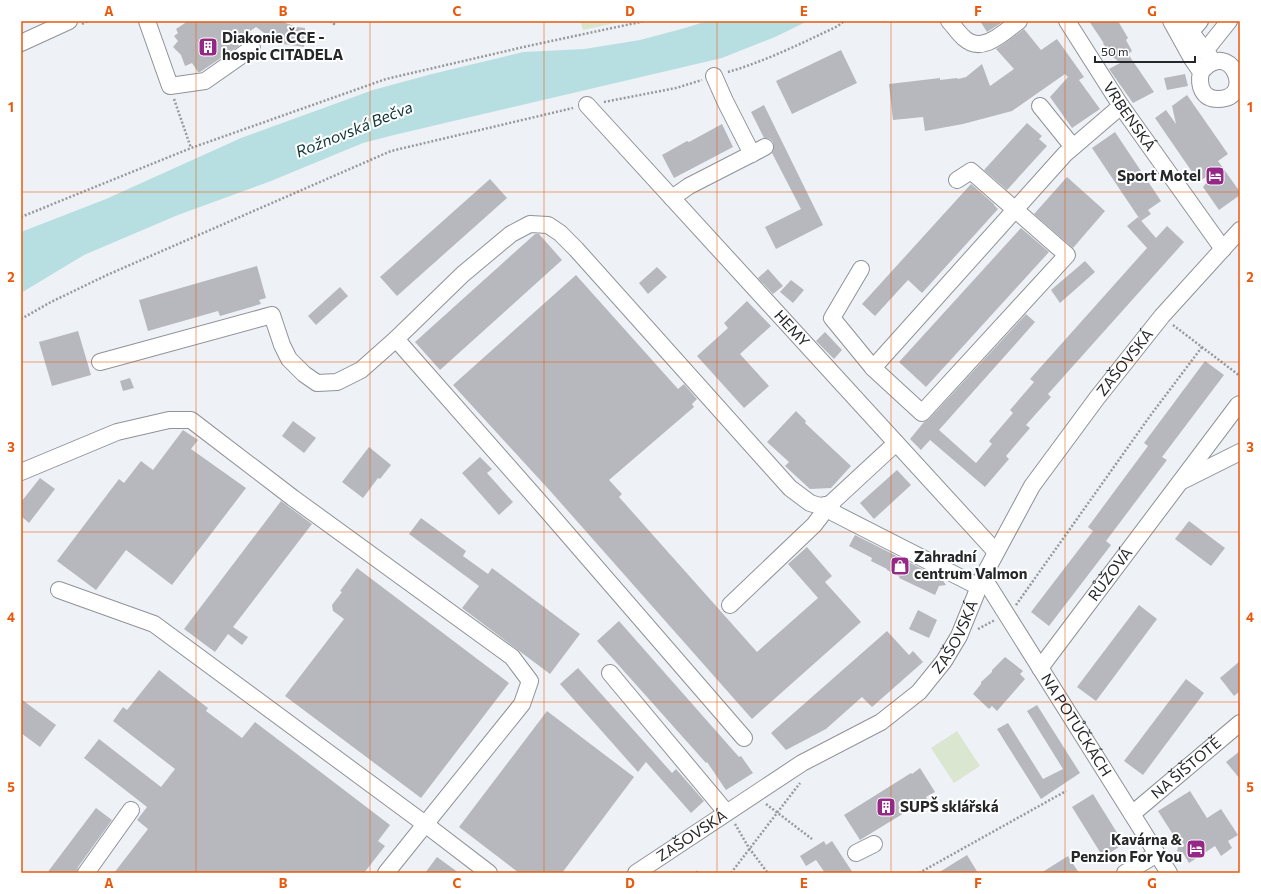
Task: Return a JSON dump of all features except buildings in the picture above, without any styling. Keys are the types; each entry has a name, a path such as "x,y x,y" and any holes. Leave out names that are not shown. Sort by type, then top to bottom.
{"street":[{"path":"21,43 69,21"},
{"path":"147,21 170,86 205,81 252,48"},
{"path":"949,21 964,38 974,44 983,44 991,41 1019,21"},
{"name":"VRBENSKÁ","path":"1067,21 1121,106 1224,250"},
{"path":"1171,21 1201,72"},
{"path":"1191,25 1210,56 1227,63 1236,72 1238,80 1236,89 1231,95 1223,99 1214,99 1207,96 1201,89 1199,80 1201,72 1207,65 1210,56 1229,21"},
{"path":"672,198 689,186 758,151 725,101 714,76"},
{"name":"HEMY","path":"587,105 996,552"},
{"path":"1040,106 1073,147"},
{"path":"873,368 1065,154 1121,106"},
{"path":"861,269 832,318 873,368 922,413 1067,255 971,170 957,180"},
{"path":"100,362 272,315 282,345 289,359 304,374 317,383 337,382 361,370 463,274 511,234 530,224 548,225 560,232 576,249 790,488 810,502 820,506 830,504"},
{"name":"ZAŠOVSKÁ","path":"636,873 731,818 802,763 881,722 919,692 944,661 959,636 981,582 1032,486 1096,398 1162,316 1224,250 1240,230"},
{"path":"396,338 744,738"},
{"name":"RŮŽOVÁ","path":"1040,668 1180,481 1240,404"},
{"path":"21,472 117,432 169,420 191,420 293,498 512,657 530,681 522,704 386,873"},
{"path":"730,604 814,525 830,504 896,443"},
{"name":"RŮŽOVÁ","path":"1180,481 1240,452"},
{"path":"830,504 834,513 981,582"},
{"name":"NA POTŮČKÁCH","path":"981,582 1006,614 1169,873"},
{"path":"59,590 154,624 489,873"},
{"path":"610,673 731,818"},
{"name":"NA ŠIŠTOTĚ","path":"1132,814 1240,723"},
{"path":"86,873 131,810"},
{"path":"856,853 874,844"},
{"path":"1125,873 1157,854"}],"path":[{"path":"330,21 334,24 334,21"},
{"path":"21,217 191,148 386,79 645,21"},
{"path":"21,319 51,302 107,275 391,151 587,105 676,88 751,65 838,26 844,21"},
{"path":"170,86 191,148"},
{"path":"1162,316 1240,376"},
{"path":"1006,614 1013,610 1150,416 1202,347"},
{"path":"731,873 801,782"},
{"path":"919,873 1066,791"},
{"path":"762,801 812,839"},
{"path":"731,818 749,848 767,872"}],"green space":[{"path":"580,21 624,21 583,30"},
{"path":"957,731 980,766 954,783 931,748"}],"water":[{"name":"Rožnovská Bečva","path":"707,21 808,21 775,37 722,58 363,143 271,181 178,215 84,255 21,293 21,232 106,199 241,138 373,90 432,74 523,52 584,49 640,40"}],"place":[{"name":"Diakonie ČCE - hospic CITADELA","path":"208,47"},
{"name":"Sport Motel","path":"1215,176"},
{"name":"Zahradní centrum Valmon","path":"900,566"},
{"name":"SUPŠ sklářská","path":"886,807"},
{"name":"Kavárna & Penzion For You","path":"1196,849"}]}
